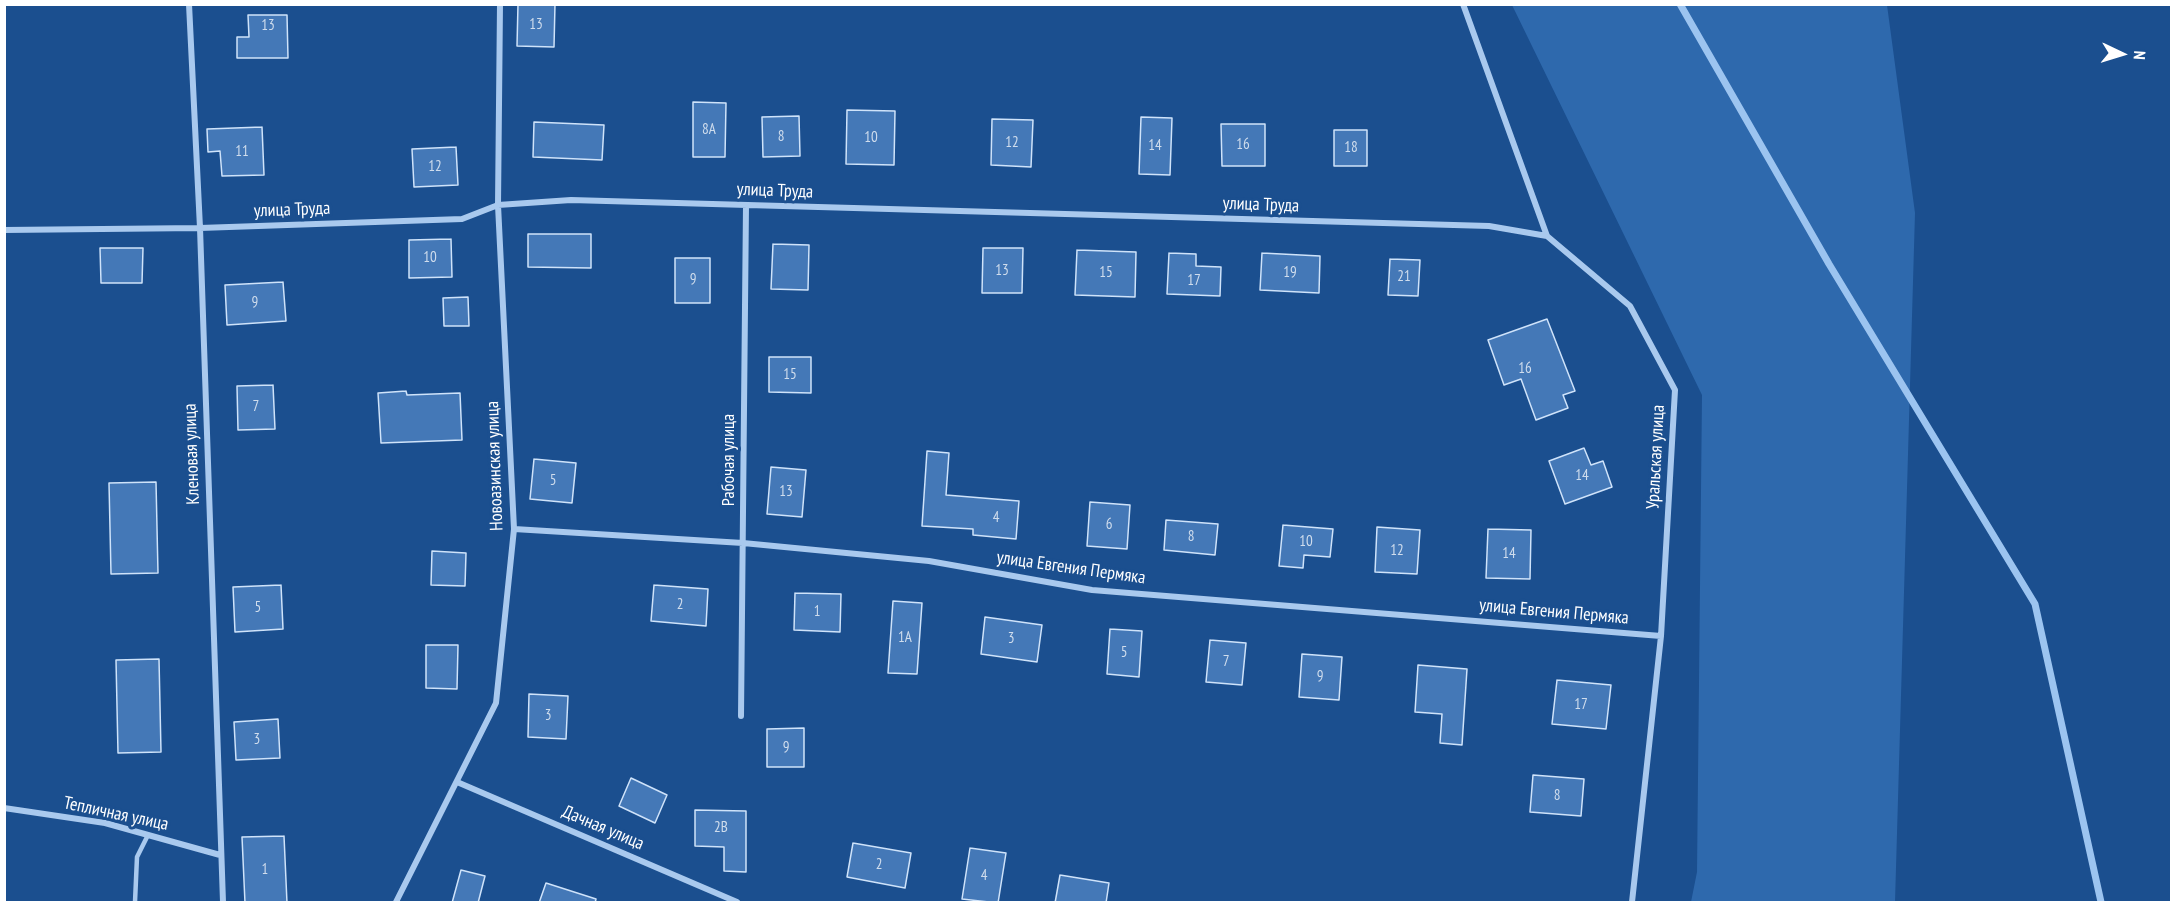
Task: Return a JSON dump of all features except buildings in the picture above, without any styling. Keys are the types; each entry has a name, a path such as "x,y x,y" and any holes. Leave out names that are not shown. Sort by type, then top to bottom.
{"street":[{"name":"Кленовая улица","path":"189,4 200,228 222,903"},
{"name":"Новоазинская улица","path":"396,903 496,703 514,529 498,205 500,4"},
{"name":"Уральская улица","path":"1462,4 1547,236 1630,306 1675,390 1661,636 1632,903"},
{"name":"улица Труда","path":"4,230 200,228 462,219 498,205 571,201 1489,226 1547,236"},
{"name":"Рабочая улица","path":"741,716 746,205"},
{"name":"улица Евгения Пермяка","path":"514,529 743,543 928,561 1092,590 1661,636"},
{"name":"Дачная улица","path":"457,782 737,903"},
{"name":"Тепличная улица","path":"4,808 105,823 220,855"}],"lane":[{"path":"135,903 137,857 148,835"}],"shaded area":[{"path":"1512,5 1887,5 1915,213 1895,902 1691,902 1697,872 1702,395"}],"waterway":[{"path":"1680,4 1829,264 2035,604 2101,902"}]}
